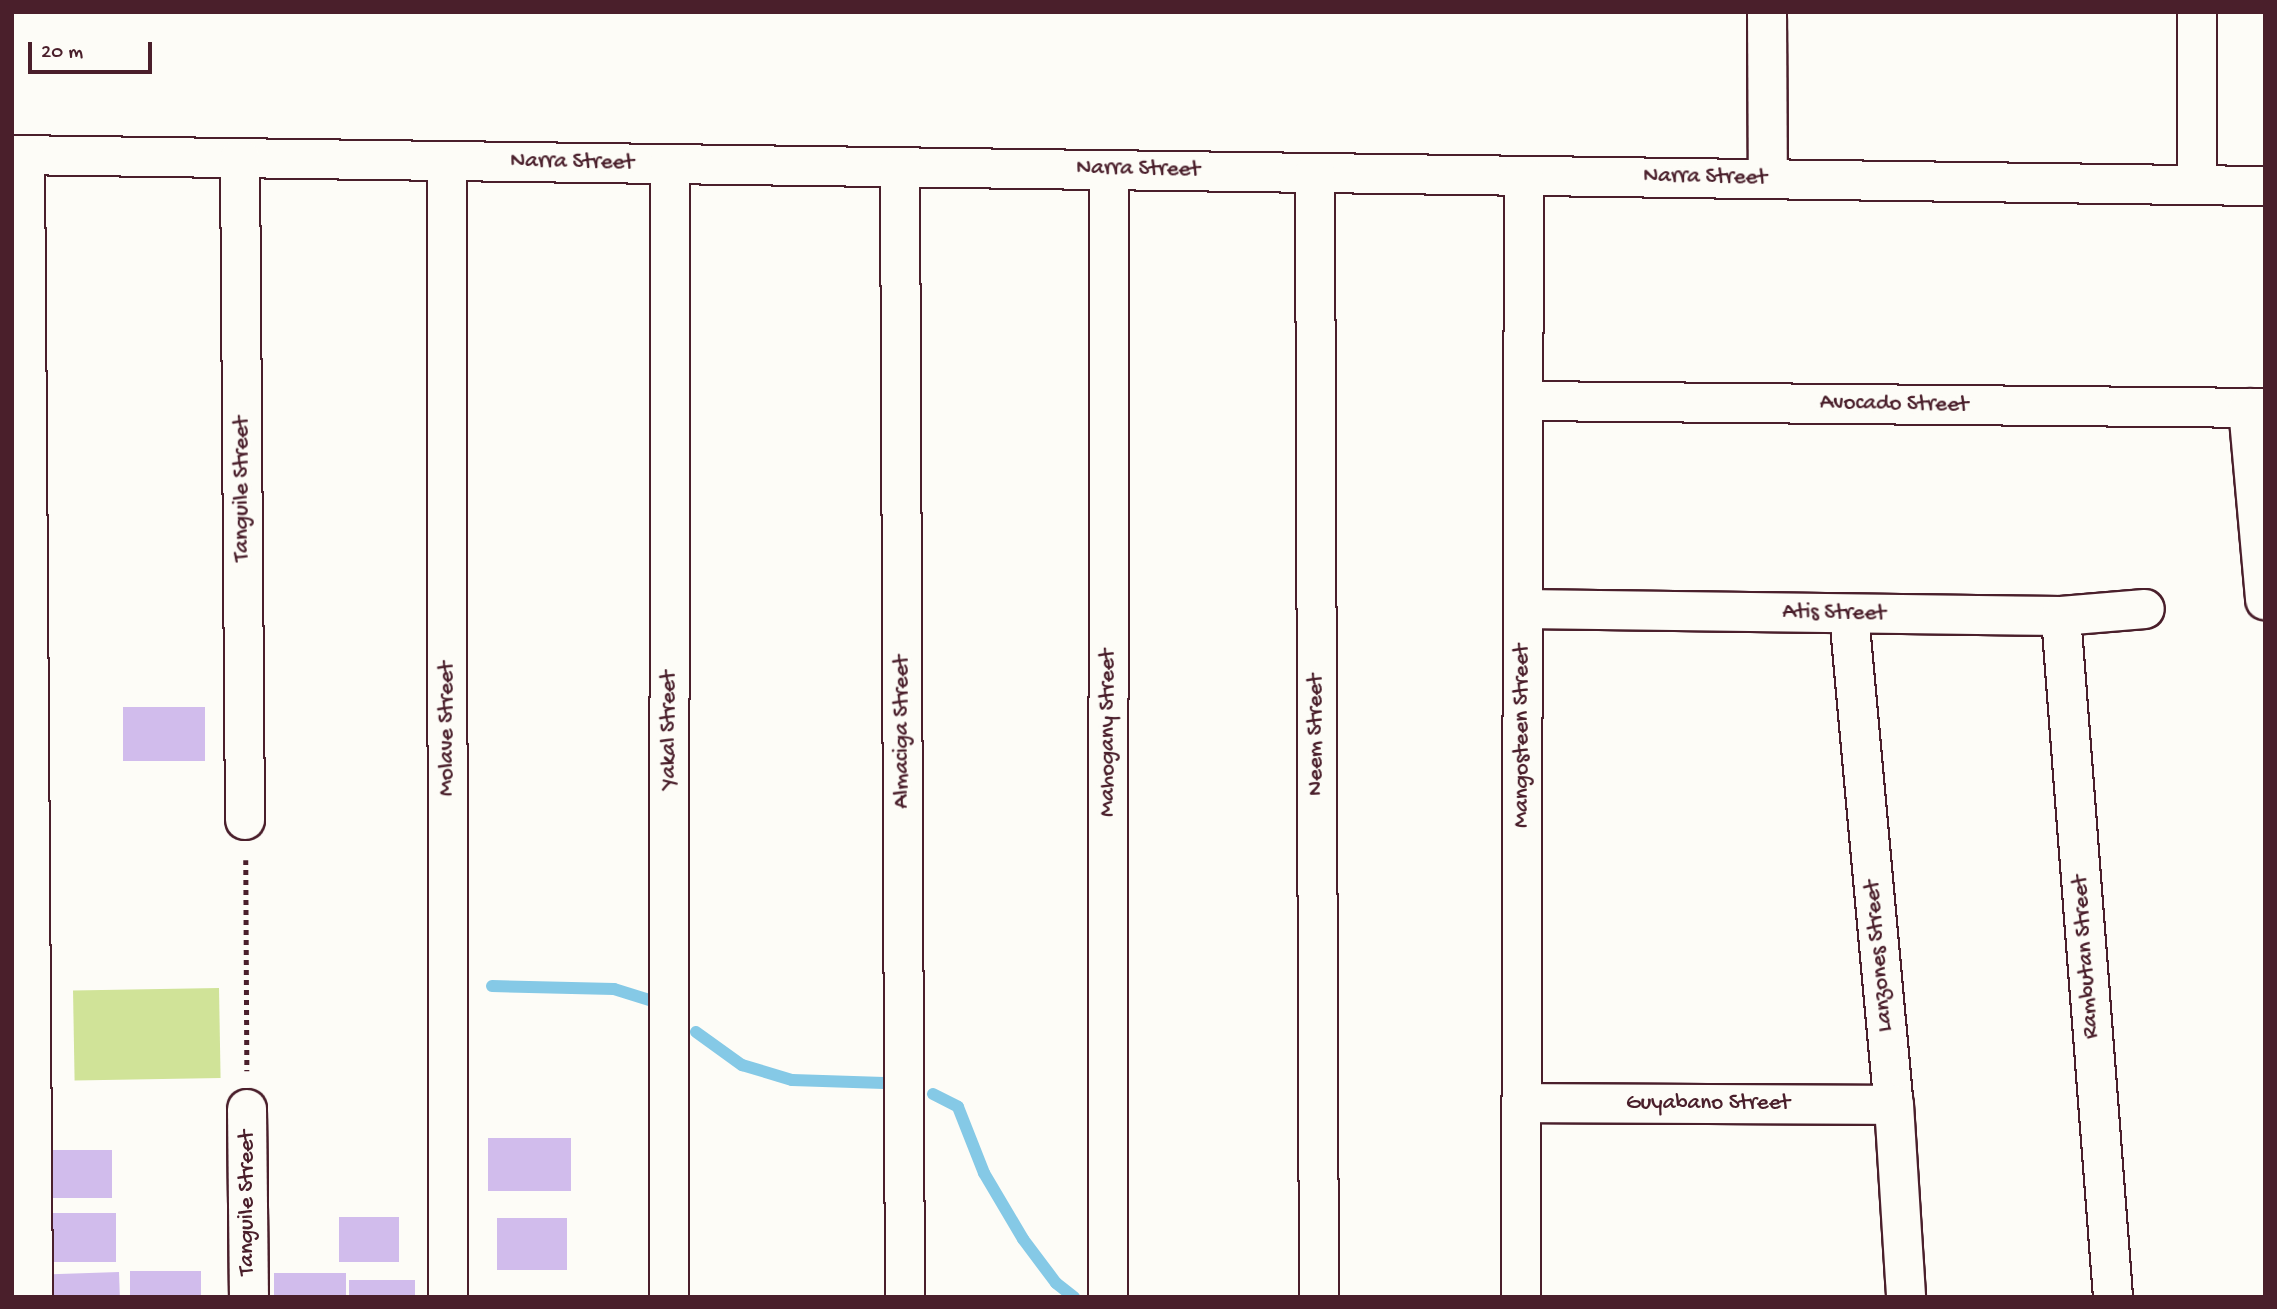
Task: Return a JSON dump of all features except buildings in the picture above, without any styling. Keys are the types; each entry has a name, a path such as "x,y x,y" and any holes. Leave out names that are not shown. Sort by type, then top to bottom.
{"street":[{"path":"1767,12 1768,179"},
{"path":"2197,12 2197,185"},
{"path":"19,155 33,1297"},
{"name":"Narra Street","path":"19,155 2265,186"},
{"name":"Tanguile Street","path":"240,158 245,820"},
{"name":"Molave Street","path":"447,161 448,1297"},
{"name":"Yakal Street","path":"669,1297 670,164"},
{"name":"Almaciga Street","path":"900,167 905,1297"},
{"name":"Mahogany Street","path":"1108,1297 1110,170"},
{"name":"Neem Street","path":"1315,173 1319,1297"},
{"name":"Mangosteen Street","path":"1521,1297 1524,176"},
{"name":"Avocado Street","path":"1524,401 2256,408"},
{"path":"2256,408 2265,600"},
{"name":"Atis Street","path":"1523,609 2061,616 2145,609"},
{"name":"Lanzones Street","path":"1849,615 1894,1105 1906,1297"},
{"name":"Rambutan Street","path":"2061,616 2113,1297"},
{"name":"Guyabano Street","path":"1522,1103 1894,1105"},
{"name":"Tanguile Street","path":"247,1109 249,1297"}],"path":[{"path":"245,820 247,1109"}],"green space":[{"path":"219,988 221,1078 75,1081 73,991"}],"waterway":[{"path":"492,986 614,989 659,1003"},
{"path":"696,1032 742,1065 792,1080 884,1083"},
{"path":"933,1094 958,1107 984,1173 1023,1239 1056,1283 1074,1297"}]}
